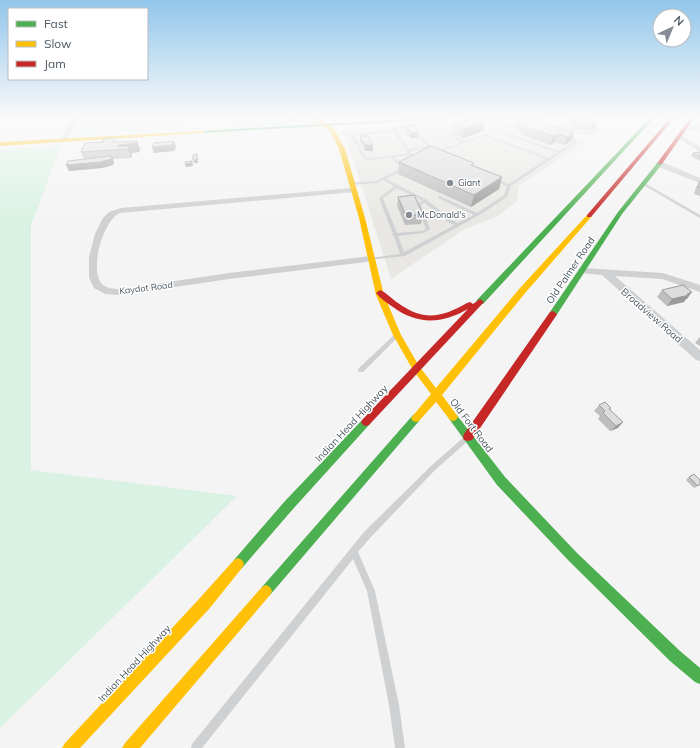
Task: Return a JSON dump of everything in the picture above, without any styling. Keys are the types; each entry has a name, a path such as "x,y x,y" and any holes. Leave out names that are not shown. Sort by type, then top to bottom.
{"main road":[{"name":"Old Fort Road","path":"343,152 362,218 380,293 397,335 416,368 501,480 572,557 674,656 700,677"},
{"name":"Indian Head Highway","path":"70,748 204,604 289,505 620,152"},
{"path":"130,748 436,395 522,290 579,228 643,152"},
{"name":"Old Palmer Road","path":"468,437 583,271 620,213 668,152"},
{"path":"380,293 394,307 412,317 425,320 439,320 463,310 493,288"}],"street":[{"path":"659,164 700,181"},
{"name":"Kaydot Road","path":"352,187 120,210 112,213 104,224 91,267 92,273 95,282 105,291 121,292 229,276 371,259"},
{"name":"Broadview Road","path":"583,271 664,276 700,289"},
{"name":"Broadview Road","path":"604,272 700,357"}],"lane":[{"path":"362,152 365,158 369,159 411,154 422,159"},
{"path":"417,162 438,152"},
{"path":"530,152 549,159"},
{"path":"371,259 403,255 459,224 506,196 509,185 559,152"},
{"path":"432,154 439,157"},
{"path":"392,156 397,162 407,167"},
{"path":"352,187 377,182 412,164"},
{"path":"489,177 509,185"},
{"path":"383,179 426,200 450,220 459,224"},
{"path":"644,184 700,217"},
{"path":"397,186 380,198 403,255"},
{"path":"439,197 476,214"},
{"path":"394,234 423,232 428,229 419,206 420,203 426,200"},
{"path":"361,370 397,335"},
{"path":"196,748 367,535 434,468 468,437"},
{"path":"354,552 371,591 394,705 400,748"}],"shaded area":[{"path":"351,152 570,152 519,186 517,201 498,216 465,229 391,279"}],"green space":[{"path":"0,152 59,152 31,225 31,470 237,496 0,728"}],"building":[{"path":"419,152 446,152 474,163 471,165 502,177 474,195 399,162"},
{"path":"700,152 700,157 693,153"},
{"path":"197,154 197,160 193,160 193,155"},
{"path":"112,156 111,159 100,162 66,165 68,161"},
{"path":"192,161 192,163 185,164 185,162"},
{"path":"414,195 423,214 406,216 398,197"},
{"path":"683,285 692,292 687,294 689,295 672,299 662,290"},
{"path":"605,402 611,408 609,409 623,422 616,426 603,413 605,411 599,405"},
{"path":"694,474 700,480 700,484 698,486 689,477"}],"traffic: fast":[{"path":"480,302 620,152"},
{"path":"553,314 620,213 660,163"},
{"path":"453,417 501,481 573,557 675,656 700,677"},
{"path":"266,591 416,418"},
{"path":"238,564 289,505 366,422"}],"traffic: slow":[{"path":"343,152 362,218 380,295 397,335 416,368 453,417"},
{"path":"416,418 468,358 523,290 589,216"},
{"path":"70,748 204,604 238,564"},
{"path":"130,748 266,591"}],"traffic: jam":[{"path":"589,216 643,152"},
{"path":"660,163 668,152"},
{"path":"380,293 402,310 423,318 434,319 445,317 470,305"},
{"path":"366,422 480,302"},
{"path":"468,437 553,314"}],"place":[{"name":"Giant","path":"450,183"},
{"name":"McDonald's","path":"409,215"}]}
